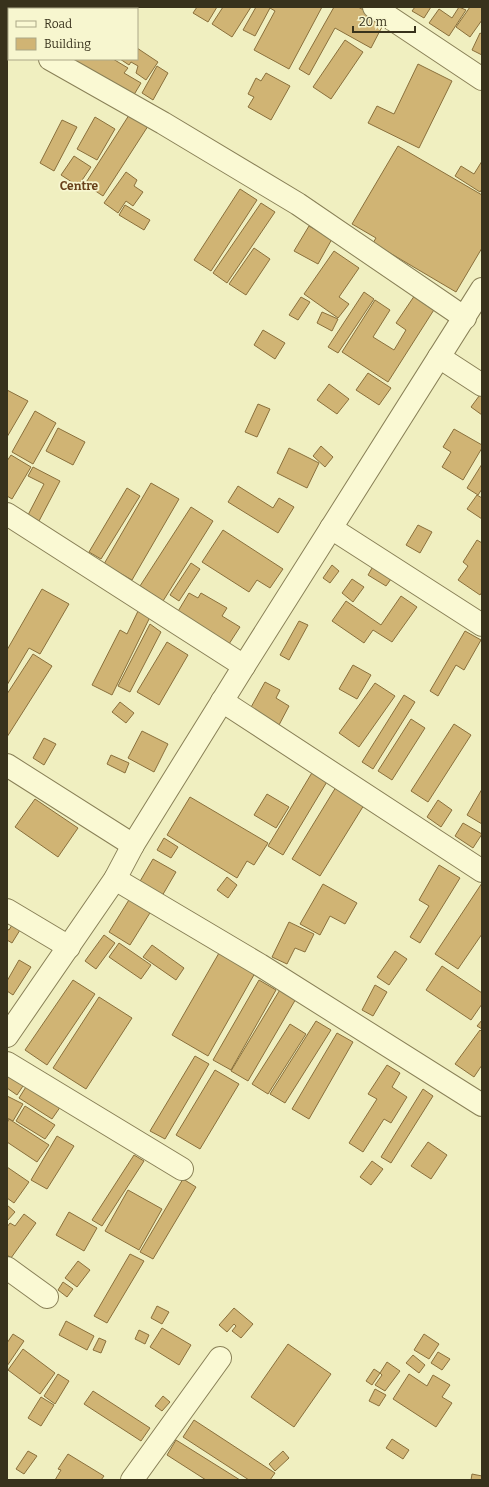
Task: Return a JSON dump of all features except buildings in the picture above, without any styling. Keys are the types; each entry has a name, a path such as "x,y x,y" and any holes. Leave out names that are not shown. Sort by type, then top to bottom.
{"street":[{"path":"374,7 482,79"},
{"path":"52,60 163,123 298,204 465,318"},
{"path":"7,1036 114,879 133,845 222,701 482,289"},
{"path":"439,357 482,385"},
{"path":"7,514 244,666"},
{"path":"331,528 482,625"},
{"path":"222,701 482,871"},
{"path":"7,765 133,845"},
{"path":"114,879 260,965 482,1105"},
{"path":"7,910 69,947"},
{"path":"7,1063 182,1168"},
{"path":"7,1268 47,1297"},
{"path":"132,1480 220,1358"}],"district":[{"name":"Centre","path":"79,186"}]}
